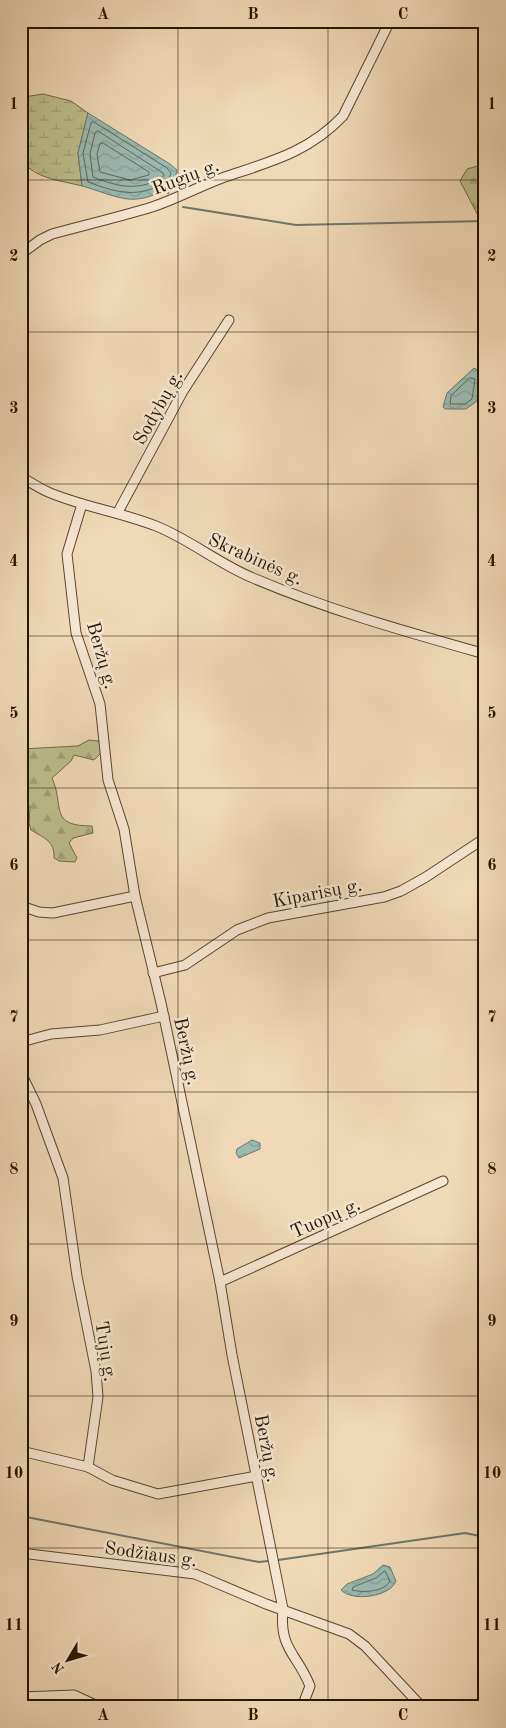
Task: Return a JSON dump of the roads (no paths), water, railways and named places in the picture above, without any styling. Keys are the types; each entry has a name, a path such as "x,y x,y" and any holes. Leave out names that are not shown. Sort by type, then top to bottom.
{"street":[{"name":"Rugių g.","path":"21,254 52,234 152,206 222,178 273,162 316,139 333,126 349,107 390,21"},
{"name":"Sodybų g.","path":"118,512 183,391 229,320"},
{"name":"Skrabinės g.","path":"21,477 47,492 82,504 118,512 158,527 225,566 262,582 402,630 485,654"},
{"name":"Beržų g.","path":"82,504 67,554 76,633 100,704 108,780 124,829 135,896 164,1016 220,1282 283,1609"},
{"name":"Kiparisų g.","path":"153,974 185,965 237,930 268,918 384,897 401,891 485,838"},
{"path":"21,906 39,912 53,913 135,896"},
{"path":"21,1042 51,1034 100,1030 164,1016"},
{"name":"Tujų g.","path":"21,1073 36,1104 63,1178 77,1276 96,1371 98,1397 88,1467"},
{"name":"Tuopų g.","path":"220,1282 443,1181"},
{"path":"21,1451 88,1467 112,1480 158,1494 256,1476"},
{"name":"Sodžiaus g.","path":"21,1553 195,1574 246,1596 350,1634 365,1646 422,1707"},
{"path":"283,1609 281,1627 285,1643 310,1686 302,1707"},
{"path":"21,1697 74,1696 84,1698 100,1707"}],"water":[{"path":"88,113 170,164 177,170 171,183 158,193 135,199 116,197 82,186 78,153"},
{"path":"474,368 481,372 477,401 466,409 445,409 443,407 447,393"},
{"path":"252,1140 260,1143 260,1149 239,1158 236,1153 237,1149"},
{"path":"383,1565 390,1567 396,1581 386,1591 362,1597 346,1594 341,1590 347,1584 373,1574"}],"waterway":[{"path":"164,189 168,193"},
{"path":"183,207 296,225 485,221"},
{"path":"21,1516 259,1562 268,1561"},
{"path":"278,1560 465,1533 485,1537"}]}
